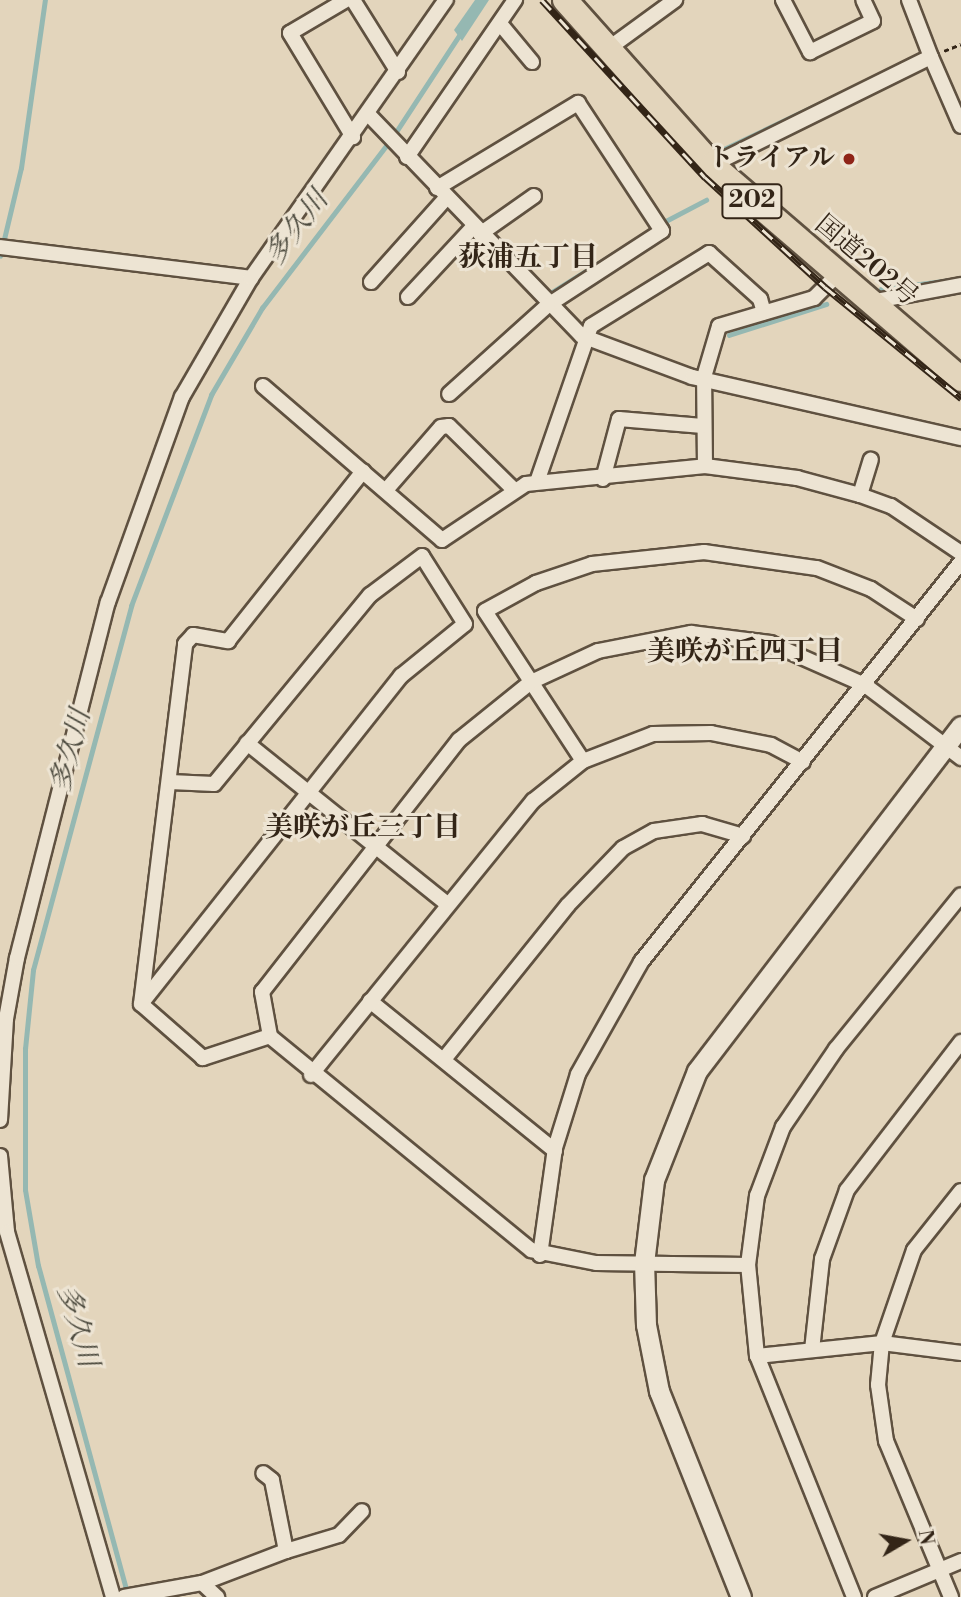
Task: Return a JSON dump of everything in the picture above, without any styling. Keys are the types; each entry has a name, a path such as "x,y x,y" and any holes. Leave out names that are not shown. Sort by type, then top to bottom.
{"highway":[{"name":"国道202号","path":"565,0 605,51 712,165 835,277 961,379"}],"street":[{"path":"346,0 290,33 353,137"},
{"path":"353,0 398,72"},
{"path":"0,1120 18,958 108,602 182,397 251,278 369,116 446,0"},
{"path":"407,156 502,26 514,0"},
{"path":"605,51 675,0"},
{"path":"783,0 810,52 873,21 863,0"},
{"path":"909,0 961,126"},
{"path":"502,26 532,62"},
{"path":"712,165 931,57"},
{"path":"371,282 441,193 578,103 658,225 548,305 449,394"},
{"path":"369,116 548,305 582,336 704,377 961,438"},
{"path":"408,297 477,230 534,196"},
{"path":"7,248 251,278"},
{"path":"537,482 582,336 709,253 760,299 764,312"},
{"path":"705,466 704,377 719,326 814,298 835,277"},
{"path":"869,303 961,285"},
{"path":"263,386 387,489 442,540 513,489 537,482 603,480 705,466 797,478 860,495 891,506 961,553"},
{"path":"603,480 619,419 704,426"},
{"path":"387,489 449,426 513,489"},
{"path":"860,495 871,460"},
{"path":"141,1004 185,644 193,635 228,641 363,471"},
{"path":"583,761 485,611 536,583 592,564 704,552 817,568 871,589 917,619"},
{"path":"141,1004 401,676 465,624 422,556 370,595 214,784 170,782"},
{"path":"540,1255 555,1151 578,1074 640,962 865,685 961,562"},
{"path":"748,1265 644,1264 540,1255 311,1076 270,1036 262,992 271,974 459,740 531,681 598,651 691,633 770,643 865,685 961,758"},
{"path":"741,1597 659,1391 646,1325 644,1264 654,1180 697,1071 961,726"},
{"path":"311,1076 447,904 533,801 583,761 653,734 711,733 771,745 803,762"},
{"path":"247,743 447,904"},
{"path":"445,1058 568,905 623,848 654,831 702,824 743,836"},
{"path":"854,1597 757,1356 748,1265 757,1196 783,1127 836,1049 961,895"},
{"path":"370,1001 445,1058 555,1151"},
{"path":"141,1004 203,1058 270,1036"},
{"path":"812,1350 822,1259 847,1190 961,1042"},
{"path":"0,1156 7,1232 113,1597"},
{"path":"951,1597 886,1441 878,1385 882,1343 914,1250 961,1191"},
{"path":"757,1356 882,1343 961,1353"},
{"path":"263,1473 272,1480 286,1551"},
{"path":"124,1597 202,1583 286,1551 340,1535 362,1511"},
{"path":"875,1597 961,1561"},
{"path":"202,1583 217,1597"}],"path":[{"path":"931,57 961,44"}],"water":[{"path":"475,0 489,0 462,41 454,30"}],"waterway":[{"path":"0,256 21,168 45,0"},
{"name":"多久川","path":"394,135 460,34"},
{"path":"724,149 840,94"},
{"name":"多久川","path":"127,1593 38,1266 25,1190 25,1049 33,970 131,606 211,395 262,308 389,142"},
{"path":"660,224 706,200"},
{"path":"549,294 653,229"},
{"path":"881,289 950,280"},
{"path":"729,335 826,304"}],"railway":[{"path":"542,0 705,177 825,287 961,398"}],"place":[{"name":"トライアル","path":"849,159"}],"district":[{"name":"荻浦五丁目","path":"528,258"},
{"name":"美咲が丘四丁目","path":"745,652"},
{"name":"美咲が丘三丁目","path":"363,828"}]}
